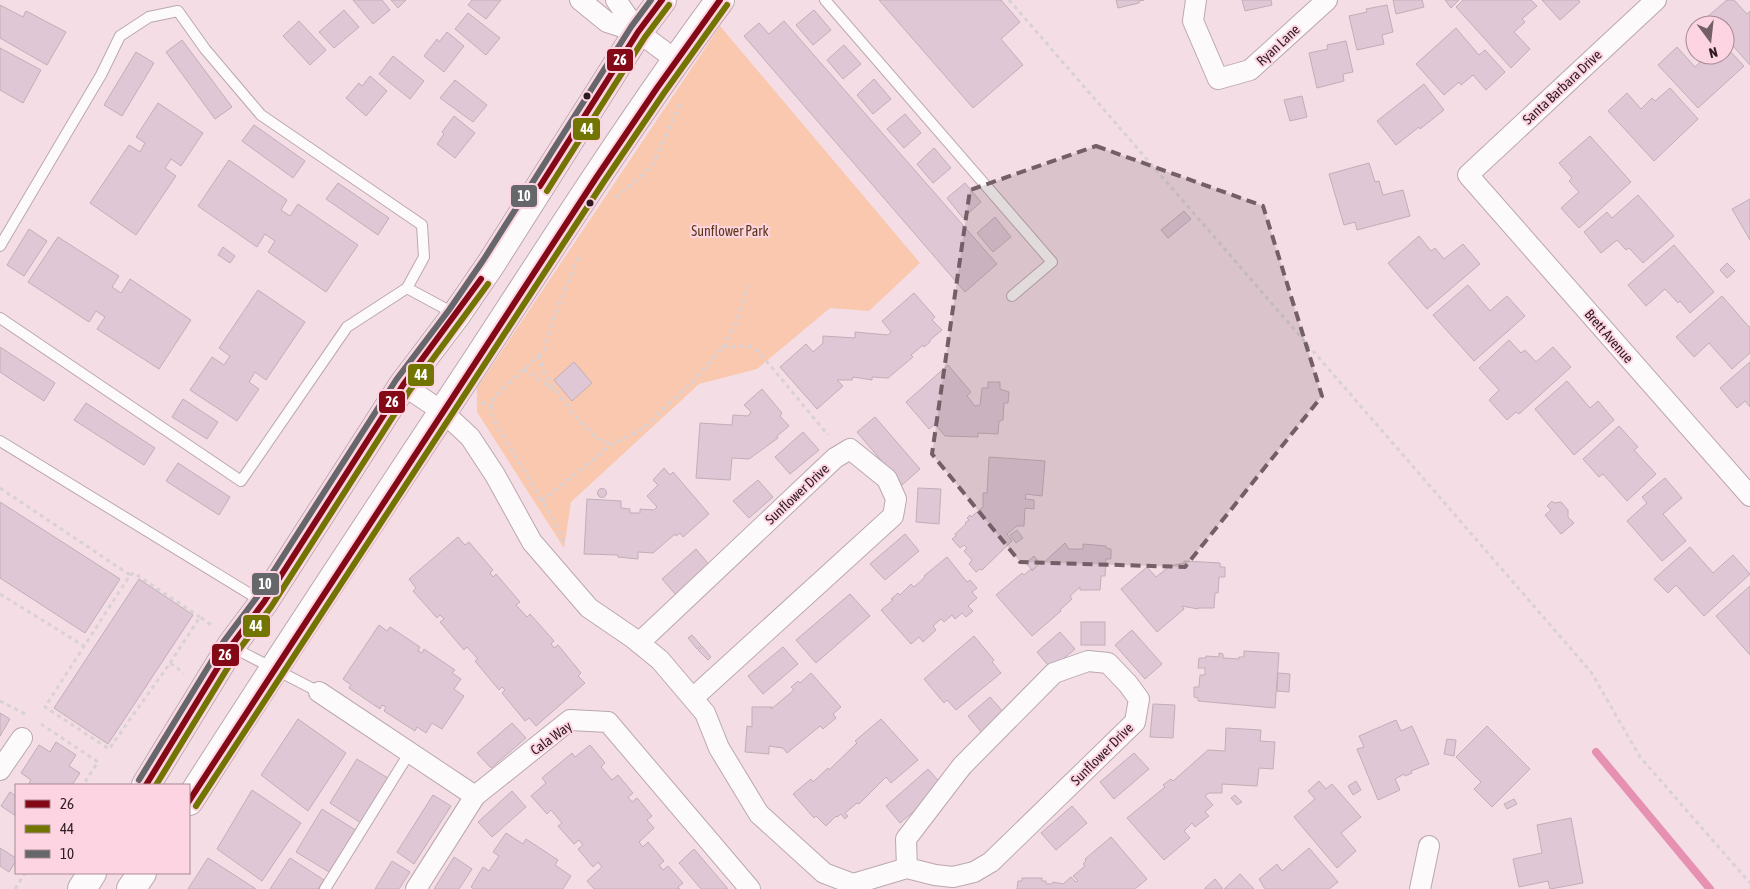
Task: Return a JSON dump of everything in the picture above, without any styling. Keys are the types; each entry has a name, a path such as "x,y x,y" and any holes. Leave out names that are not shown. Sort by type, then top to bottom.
{"main road":[{"path":"147,784 225,638 264,602 404,385 491,264 638,32 662,0"},
{"path":"190,799 274,668 676,60 720,0"},
{"path":"82,889 91,874"},
{"path":"131,889 141,874"}],"street":[{"path":"580,0 607,22 638,32 676,60"},
{"path":"616,0 638,32"},
{"name":"Ryan Lane","path":"1196,0 1193,21 1218,79 1250,70 1327,0"},
{"name":"Santa Barbara Drive","path":"1468,175 1656,0"},
{"name":"Brett Avenue","path":"1468,175 1750,496"},
{"path":"404,385 443,412 470,437 495,475 532,542 589,608 660,660 693,698 705,713 719,748 759,814 824,873 854,884 907,868"},
{"name":"Sunflower Drive","path":"639,643 835,458 850,450 887,479 896,499 893,516 693,698"},
{"name":"Sunflower Drive","path":"1088,661 1108,663 1128,684 1139,700 1135,722 991,862 974,872 952,877 907,868 906,839 962,766 1054,673 1088,661"},
{"path":"319,692 475,796"},
{"name":"Cala Way","path":"416,889 475,796 570,720 608,722 750,889"},
{"path":"0,770 22,738"},
{"path":"1420,889 1429,846"}],"lane":[{"path":"824,0 1052,262 1012,296"},
{"path":"0,246 100,75 120,36 149,17 178,12 261,115 422,225 424,257 407,288 347,327 242,482 0,318"},
{"path":"407,288 456,315"},
{"path":"0,441 264,602"},
{"path":"225,638 274,668 319,692"},
{"path":"325,889 410,752"}],"path":[{"path":"1008,0 1591,672 1640,757 1750,883"},
{"path":"612,202 652,166 684,95"},
{"path":"565,544 552,518 497,426 491,412 494,398 544,350 554,316 580,252"},
{"path":"542,501 611,446 644,428 696,378 724,347 737,321 747,286"},
{"path":"724,347 748,346 759,352 842,454"},
{"path":"539,354 544,373 573,414 595,437 611,446"},
{"path":"524,369 557,392"},
{"path":"481,402 492,405"},
{"path":"0,488 130,574 134,573 200,617 225,638"},
{"path":"130,574 45,707 109,749 200,617"},
{"path":"0,594 84,646"},
{"path":"170,663 189,677"},
{"path":"0,701 28,716"},
{"path":"35,721 98,762 84,784"},
{"path":"15,889 24,874"}],"highlighted area":[{"path":"1096,146 1263,206 1322,396 1185,567 1020,562 932,454 970,190"}],"green space":[{"name":"Sunflower Park","path":"720,26 920,263 869,311 830,308 757,369 699,384 571,502 564,548 477,412 477,388"}],"building":[{"path":"353,0 382,0 390,10 373,24"},
{"path":"391,0 406,0 398,8"},
{"path":"472,0 501,0 486,19 468,5"},
{"path":"879,0 1001,0 1020,22 1001,39 1023,65 973,108"},
{"path":"1116,0 1144,0 1118,8"},
{"path":"1242,0 1271,0 1272,5 1245,11"},
{"path":"1393,0 1422,0 1424,7 1396,14"},
{"path":"1445,0 1459,0 1451,8"},
{"path":"1463,0 1531,0 1537,6 1522,19 1525,22 1514,32 1530,49 1511,68 1456,7"},
{"path":"1542,0 1579,0 1580,2 1560,20"},
{"path":"1727,0 1734,0 1747,14 1750,11 1750,65 1735,48 1735,15 1709,15"},
{"path":"0,5 23,17 26,11 66,32 47,65 0,38"},
{"path":"1387,5 1393,32 1382,35 1384,44 1357,50 1349,16 1367,12 1366,9"},
{"path":"344,10 359,27 334,48 319,32"},
{"path":"814,10 831,30 813,45 796,25"},
{"path":"468,13 500,38 486,55 455,29"},
{"path":"299,21 326,50 310,65 283,36"},
{"path":"784,21 997,264 965,292 744,36 759,23 769,34"},
{"path":"1456,28 1479,55 1485,50 1505,72 1486,90 1473,75 1461,85 1459,82 1444,95 1416,64"},
{"path":"447,32 464,46 444,72 424,56 437,39 439,42"},
{"path":"182,40 232,107 215,119 166,52"},
{"path":"1346,41 1353,72 1343,74 1344,81 1317,88 1309,53 1328,49 1327,45"},
{"path":"844,45 861,64 843,79 827,60"},
{"path":"1677,47 1685,56 1685,65 1693,65 1695,67 1697,65 1735,65 1735,57 1744,66 1698,108 1658,65"},
{"path":"0,48 41,70 23,103 0,90"},
{"path":"136,52 154,63 122,116 104,105"},
{"path":"393,56 424,81 410,99 379,74"},
{"path":"370,76 387,91 366,116 346,98 359,83 362,86"},
{"path":"874,79 891,99 873,114 857,95"},
{"path":"455,80 487,105 473,122 440,98"},
{"path":"1424,84 1444,110 1396,145 1377,121"},
{"path":"1670,88 1698,119 1654,161 1608,111 1627,93 1641,109 1652,98 1655,101"},
{"path":"1302,96 1307,117 1290,121 1284,100"},
{"path":"158,103 203,133 181,166 171,159 165,168 176,176 136,235 90,203 129,145 140,152 145,143 136,137"},
{"path":"905,114 921,133 904,148 887,129"},
{"path":"454,116 475,133 455,158 437,144 444,134 442,132"},
{"path":"254,125 305,161 293,178 242,141"},
{"path":"1590,136 1631,182 1579,228 1561,208 1579,192 1569,181 1572,178 1559,163"},
{"path":"934,148 951,168 933,183 917,164"},
{"path":"229,160 287,200 281,210 290,216 298,204 358,245 326,292 268,252 275,241 265,234 257,247 198,206"},
{"path":"1369,163 1375,182 1379,181 1383,195 1403,190 1410,216 1357,230 1355,222 1344,225 1329,174"},
{"path":"338,183 389,218 378,235 326,199"},
{"path":"965,183 981,202 963,218 947,198"},
{"path":"1638,195 1674,236 1643,263 1629,248 1626,250 1617,240 1601,253 1584,232 1607,212 1612,218"},
{"path":"1750,199 1750,240 1732,209"},
{"path":"1184,211 1191,219 1168,238 1161,230"},
{"path":"995,217 1011,237 993,252 977,233"},
{"path":"29,229 47,241 24,276 7,265"},
{"path":"1419,236 1431,251 1435,248 1444,259 1463,244 1480,264 1427,309 1388,263"},
{"path":"58,237 119,276 112,287 121,293 130,279 191,320 159,369 97,329 105,317 96,311 89,322 28,282"},
{"path":"1674,245 1714,292 1690,313 1680,301 1678,303 1665,289 1646,306 1628,285"},
{"path":"223,247 235,256 230,263 218,255"},
{"path":"1727,263 1735,271 1727,278 1720,270"},
{"path":"1468,285 1490,311 1507,296 1525,316 1474,361 1433,315"},
{"path":"258,290 305,322 266,380 255,372 249,382 259,389 237,421 190,390 212,357 224,365 230,356 219,348"},
{"path":"914,293 935,317 932,320 942,330 924,347 923,345 911,355 913,357 888,378 872,377 872,380 853,377 852,380 837,380 843,386 817,409 780,367 806,344 813,352 823,343 823,336 855,338 855,332 888,335 891,332 882,321"},
{"path":"1722,296 1750,326 1750,353 1732,369 1709,343 1694,357 1676,337"},
{"path":"1509,340 1521,353 1525,350 1536,362 1553,347 1571,367 1519,414 1516,412 1507,420 1489,400 1499,390 1479,368"},
{"path":"0,347 55,383 44,401 0,372"},
{"path":"574,362 592,383 572,401 554,380"},
{"path":"1750,362 1750,407 1745,401 1737,408 1720,388"},
{"path":"948,365 971,392 967,396 975,406 980,405 982,388 988,388 988,382 1000,382 1000,389 1009,392 1008,403 1004,403 1003,420 999,421 998,434 978,433 978,437 945,436 935,424 929,429 906,402"},
{"path":"1567,381 1590,408 1598,401 1614,420 1574,455 1535,409"},
{"path":"762,389 782,413 780,416 789,426 777,436 778,438 749,459 732,458 730,480 696,478 700,423 732,425 733,415 748,416 751,412 744,405"},
{"path":"183,399 218,422 207,439 172,417"},
{"path":"86,403 155,448 144,465 74,420"},
{"path":"875,417 920,469 902,485 857,432"},
{"path":"1619,426 1638,447 1634,450 1656,474 1627,501 1603,474 1599,477 1583,459"},
{"path":"803,432 819,450 790,474 775,457"},
{"path":"989,457 1045,461 1042,496 1026,494 1025,499 1034,500 1034,509 1025,508 1024,526 1017,526 1007,534 1012,541 982,570 980,569 976,572 969,564 972,560 964,551 967,548 964,545 960,548 952,539 969,520 967,518 983,507 983,493 987,493"},
{"path":"178,463 230,497 219,515 166,481"},
{"path":"664,468 670,475 673,472 709,514 683,537 680,533 676,536 675,534 653,553 638,552 638,559 618,557 618,555 584,554 587,499 621,501 621,508 630,509 630,513 640,513 640,509 654,510 657,507 647,496 658,485 653,480"},
{"path":"1665,478 1682,498 1663,514 1686,541 1662,561 1627,521 1647,503 1642,497"},
{"path":"758,480 773,497 749,518 733,501"},
{"path":"602,488 607,493 602,498 597,493"},
{"path":"918,488 941,489 939,524 916,522"},
{"path":"1552,501 1554,503 1561,502 1568,510 1568,517 1574,523 1561,534 1545,515 1551,510 1547,506"},
{"path":"0,502 120,579 85,633 0,578"},
{"path":"1017,530 1023,538 1016,543 1010,535"},
{"path":"905,534 919,551 885,580 870,564"},
{"path":"458,537 465,545 469,542 493,570 490,573 493,577 496,574 520,602 516,605 527,617 530,614 554,641 551,644 554,648 558,645 581,673 578,676 585,683 536,726 529,718 525,721 502,693 505,690 502,687 499,690 475,661 478,659 467,647 464,650 440,622 444,619 440,615 437,618 413,591 416,588 409,579"},
{"path":"1065,543 1069,549 1083,549 1083,544 1106,546 1106,548 1111,549 1111,559 1106,559 1105,576 1101,576 1100,590 1080,590 1080,587 1070,596 1072,599 1061,611 1032,636 996,595 1022,573 1024,575 1031,569 1032,571 1040,563 1041,565"},
{"path":"1690,547 1713,573 1733,555 1750,574 1704,616 1676,585 1668,593 1654,579"},
{"path":"696,549 711,567 677,596 662,579"},
{"path":"1034,556 1040,563 1032,570 1026,563"},
{"path":"947,557 967,582 970,580 977,588 972,592 977,598 968,606 973,611 966,617 962,613 955,619 952,615 944,622 941,619 933,626 936,630 923,642 919,637 911,644 881,610 898,593 900,595 911,584 914,587"},
{"path":"1184,561 1220,563 1220,567 1225,567 1225,577 1219,577 1218,593 1215,593 1214,608 1198,609 1182,606 1184,609 1157,632 1121,589 1147,567 1156,577 1170,566 1184,563"},
{"path":"139,579 193,615 108,744 54,708"},
{"path":"1750,586 1750,655 1716,616"},
{"path":"850,594 870,616 816,663 796,640"},
{"path":"1081,622 1105,622 1105,645 1081,645"},
{"path":"379,625 387,631 390,627 420,647 418,651 422,653 424,649 455,670 452,673 461,679 454,689 464,696 442,729 432,723 426,733 417,727 415,731 384,711 386,707 382,705 380,709 349,688 351,685 343,679"},
{"path":"1132,630 1162,664 1145,679 1115,645"},
{"path":"1060,632 1075,649 1051,669 1037,652"},
{"path":"692,635 701,645 697,649 688,638"},
{"path":"974,636 994,660 992,662 1001,673 956,710 947,700 944,703 924,679"},
{"path":"702,646 711,657 708,660 698,650"},
{"path":"783,647 798,664 763,694 748,676"},
{"path":"1244,651 1279,653 1275,708 1198,701 1198,698 1194,697 1194,687 1199,687 1200,675 1205,675 1205,668 1198,668 1199,658 1206,658 1206,656 1219,657 1219,653 1223,654 1223,658 1239,659 1239,657 1244,657"},
{"path":"811,673 841,707 833,714 836,718 823,729 820,726 787,753 783,748 769,746 769,754 745,752 747,726 752,727 752,707 772,707 771,709 794,690 791,687 798,681 800,683"},
{"path":"1278,673 1290,674 1289,692 1277,691"},
{"path":"990,697 1005,714 982,733 968,716"},
{"path":"1153,704 1175,705 1173,738 1150,737"},
{"path":"0,713 10,719 0,736"},
{"path":"298,719 346,753 308,811 261,775"},
{"path":"881,719 918,760 891,783 886,777 859,804 857,803 845,813 848,816 845,819 841,814 836,816 826,826 816,816 814,818 793,794 811,779 813,782 828,768 829,770 857,743 855,741"},
{"path":"1396,720 1401,731 1412,726 1429,764 1395,779 1400,790 1378,800 1357,749 1364,747 1359,736"},
{"path":"512,723 526,738 491,768 477,753"},
{"path":"1487,726 1530,769 1492,807 1474,789 1481,782 1456,757"},
{"path":"1226,728 1261,730 1260,741 1275,742 1273,769 1259,768 1257,786 1222,784 1222,793 1209,793 1205,796 1213,805 1205,812 1209,816 1195,827 1192,823 1184,831 1190,838 1164,860 1127,818 1165,787 1163,785 1171,779 1173,781 1208,750 1225,751"},
{"path":"1447,739 1456,740 1454,756 1444,754"},
{"path":"56,742 76,755 69,766 80,773 73,784 29,784 31,780 21,773 39,745 50,752"},
{"path":"590,745 605,763 601,767 612,780 618,775 633,793 628,797 632,802 637,798 652,816 647,820 654,828 639,842 643,847 648,842 664,861 659,865 663,870 668,866 683,883 678,887 680,889 594,889 587,881 602,867 598,862 593,867 578,849 583,845 579,840 574,844 558,826 562,823 551,810 547,814 531,796 546,783 542,778 572,753 575,757"},
{"path":"1134,753 1149,769 1114,799 1100,782"},
{"path":"357,759 391,780 361,823 330,803"},
{"path":"928,769 943,786 900,823 886,806"},
{"path":"1319,781 1326,789 1332,784 1361,817 1341,833 1356,851 1337,868 1294,817 1315,799 1308,791"},
{"path":"1356,781 1361,790 1353,795 1348,786"},
{"path":"252,790 301,823 262,881 217,849"},
{"path":"512,791 526,807 492,837 478,822"},
{"path":"10,792 15,795 15,815 1,806"},
{"path":"433,795 451,806 414,864 397,852"},
{"path":"1235,795 1242,802 1237,805 1231,798"},
{"path":"1514,799 1517,804 1507,809 1504,804"},
{"path":"1072,806 1087,823 1056,850 1041,833"},
{"path":"322,809 357,831 329,872 296,852"},
{"path":"1571,818 1583,883 1550,889 1548,881 1519,887 1513,859 1542,853 1537,825"},
{"path":"506,833 523,844 526,839 558,860 555,865 571,876 563,889 474,889 471,887 483,867 489,871 499,856 493,852"},
{"path":"1111,837 1147,879 1135,889 1017,889 1018,881 1022,881 1022,878 1042,878 1042,881 1046,881 1046,884 1053,882 1063,884 1071,877 1076,882 1078,881 1073,876 1085,866 1083,864 1086,861 1085,859"},
{"path":"0,848 15,857 15,863 9,872 0,866"},
{"path":"1309,848 1338,882 1329,889 1265,889 1259,879 1277,864 1282,871"},
{"path":"694,849 728,889 701,889 679,863"},
{"path":"454,857 472,869 459,889 434,889"},
{"path":"208,858 256,889 188,889"},
{"path":"290,858 324,880 318,889 270,889"},
{"path":"392,861 410,872 399,889 375,889"},
{"path":"1240,874 1254,889 1224,889"},
{"path":"1215,879 1223,889 1204,889"}],"waterway":[{"path":"1596,752 1710,889"}],"transit line":[{"name":"10","path":"139,780 224,641 257,597 396,380 449,310 484,259 631,27 651,0"},
{"name":"26","path":"540,186 638,32 662,0"},
{"name":"26","path":"190,799 596,178 720,0"},
{"name":"44","path":"547,191 645,37 669,5"},
{"name":"44","path":"196,806 603,183 727,5"},
{"name":"26","path":"147,784 231,646 264,602 403,385 481,279"},
{"name":"44","path":"157,784 238,651 271,607 410,390 488,284"}]}
